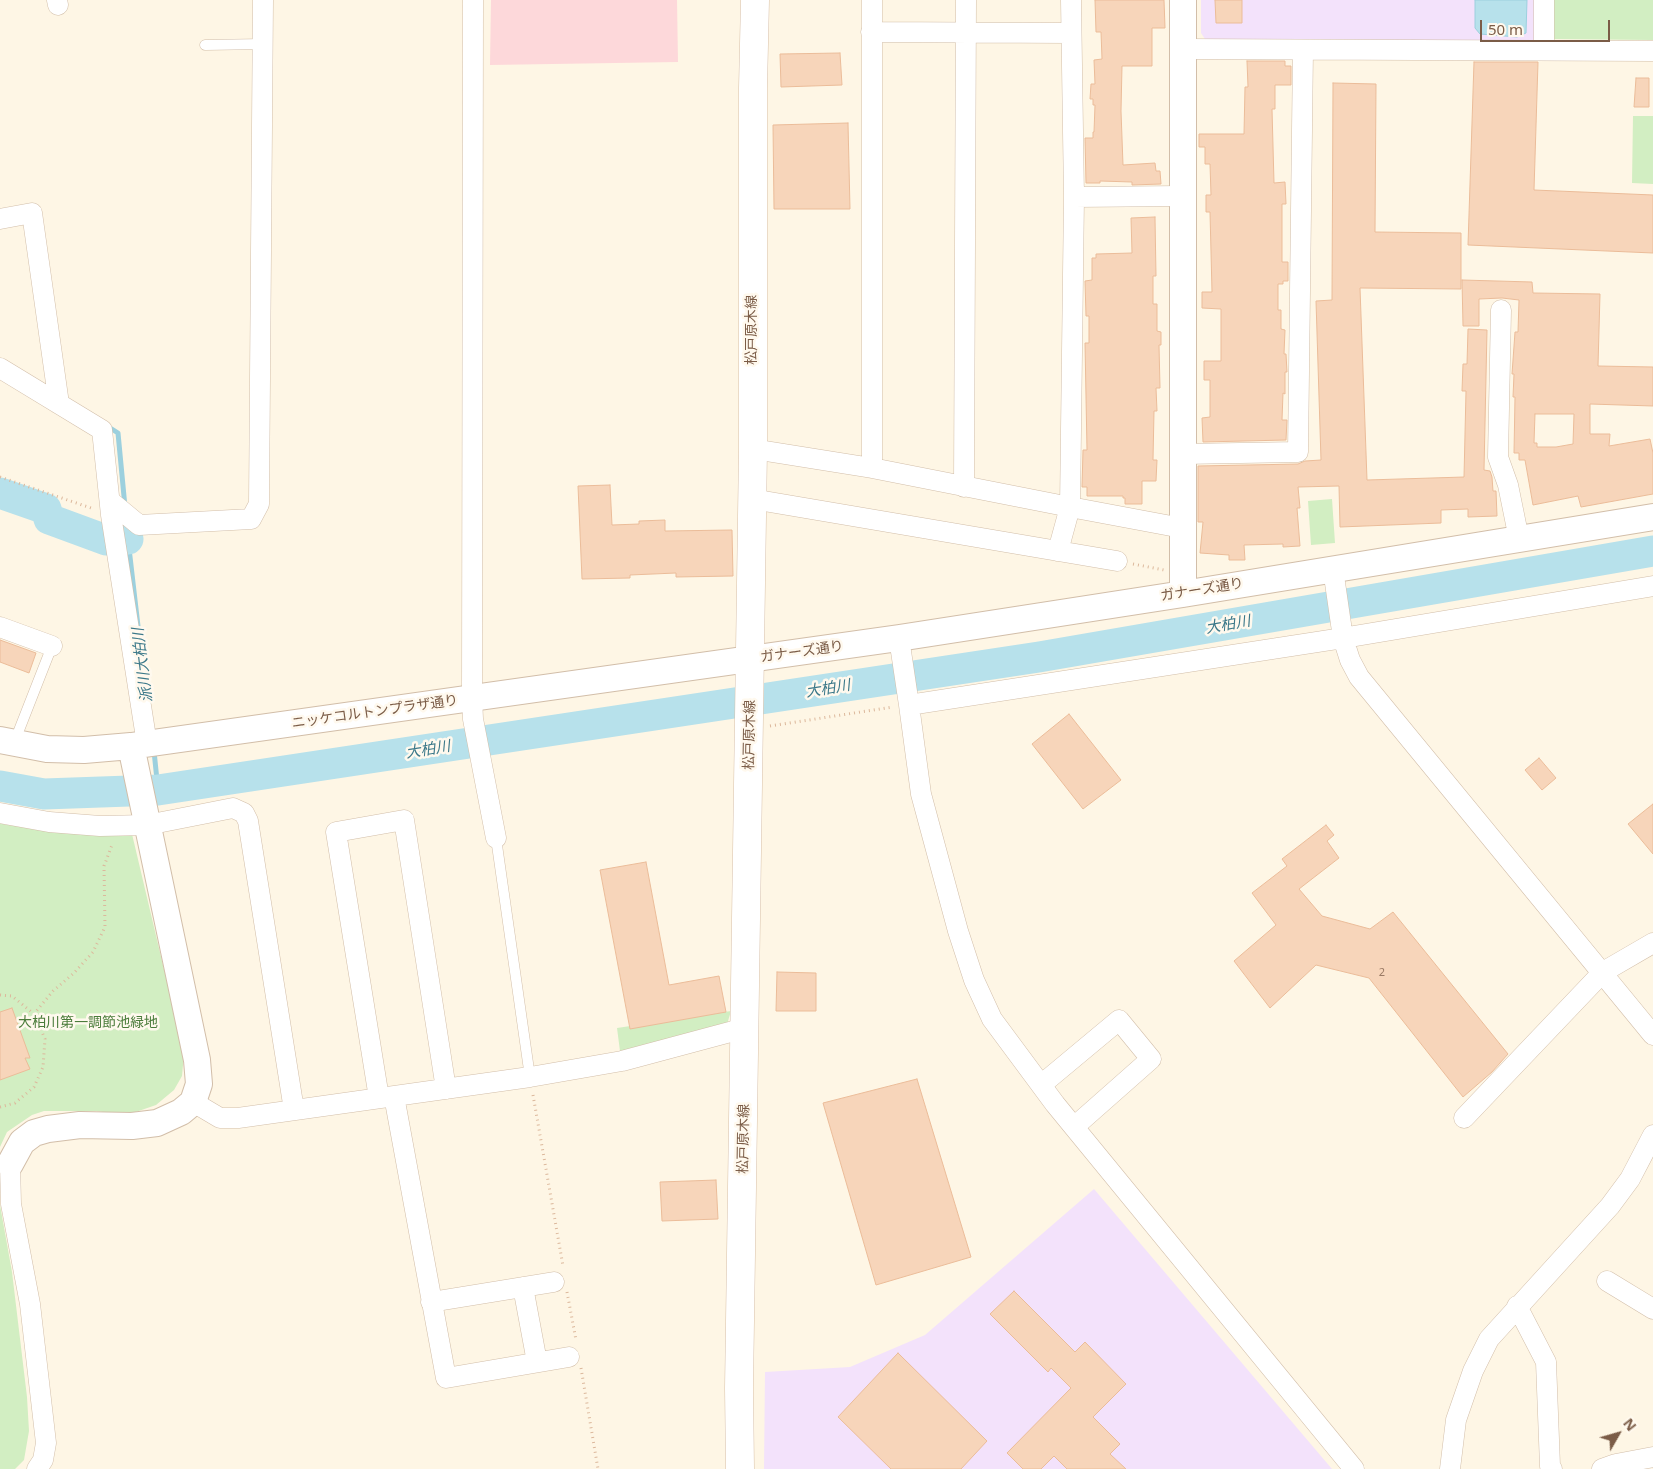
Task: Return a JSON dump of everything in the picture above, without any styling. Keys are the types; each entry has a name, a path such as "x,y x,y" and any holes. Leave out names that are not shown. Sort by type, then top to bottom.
{"main road":[{"name":"松戸原木線","path":"740,1469 739,1388 753,449 753,88 755,0"}],"street":[{"path":"111,513 139,525 251,519 259,504 262,0"},
{"path":"473,0 473,708 496,838"},
{"path":"872,0 872,468"},
{"path":"964,487 966,0"},
{"path":"1058,551 1070,508 1074,197 1071,0"},
{"path":"1182,583 1183,0"},
{"path":"1544,0 1544,50"},
{"path":"871,32 1071,33"},
{"path":"1183,49 1653,51"},
{"path":"1182,454 1298,452 1303,50"},
{"path":"1074,197 1182,196"},
{"path":"0,219 32,214 59,404"},
{"path":"1499,310 1498,457 1508,485 1519,539"},
{"path":"0,368 102,430 111,513 118,554 146,819 197,1060 199,1084 193,1102 181,1112 156,1123 132,1126 80,1125 48,1129 34,1133 22,1142 10,1164 11,1204 30,1304 46,1443 43,1460 37,1469"},
{"path":"753,449 872,468 1070,508 1182,528"},
{"path":"752,499 1117,562"},
{"name":"ガナーズ通り","path":"750,668 1182,583 1333,569 1653,517"},
{"path":"1333,569 1344,638 1350,660 1359,677 1653,1035"},
{"path":"909,705 1344,638 1653,586"},
{"path":"0,627 52,646"},
{"path":"899,638 920,794 958,931 974,980 992,1020 1074,1127 1354,1469"},
{"name":"ニッケコルトンプラザ通り","path":"7,742 47,749 138,753 473,708 750,668"},
{"path":"0,813 49,822 100,826 233,808 239,810 246,817 294,1110"},
{"path":"446,1089 404,820 336,832 386,1097 446,1378 569,1357"},
{"path":"1464,1118 1603,972 1653,943"},
{"path":"1041,1085 1119,1020 1151,1059 1074,1127"},
{"path":"193,1102 220,1118 238,1118 530,1077 622,1061 745,1028"},
{"path":"1450,1469 1456,1420 1473,1371 1489,1339 1610,1206 1630,1180 1652,1138"},
{"path":"1607,1281 1653,1309"},
{"path":"431,1302 554,1282"},
{"path":"524,1286 537,1362"},
{"path":"1517,1306 1546,1362 1550,1466 1552,1469"},
{"path":"1602,1469 1616,1464 1649,1461"}],"lane":[{"path":"205,44 263,44"},
{"path":"7,742 52,646"},
{"path":"496,838 530,1077"}],"path":[{"path":"0,477 111,513"},
{"path":"1117,562 1182,583"},
{"path":"750,725 909,705"},
{"path":"34,1014 53,991 74,973 93,952 105,927 104,866 112,845"},
{"path":"0,995 12,996 34,1014 45,1039 43,1067 34,1088 15,1103 0,1107"}],"shaded area":[{"path":"491,0 677,0 678,62 490,65"},
{"path":"1201,0 1536,0 1536,37 1532,41 1205,39 1201,33"},
{"path":"1094,1189 1332,1469 764,1469 765,1372 850,1367 925,1335"}],"green space":[{"path":"1553,0 1653,0 1653,40 1553,39"},
{"path":"1633,116 1653,116 1653,184 1632,183"},
{"path":"1332,499 1335,543 1311,545 1308,501"},
{"name":"大柏川第一調節池緑地","path":"0,823 132,834 184,1054 182,1076 174,1090 156,1105 127,1115 96,1111 44,1111 32,1115 7,1132 0,1147"},
{"path":"731,1011 725,1031 620,1051 617,1028"},
{"path":"0,1205 12,1272 27,1397 29,1431 24,1460 15,1469 0,1469"}],"water":[{"path":"1475,0 1527,0 1526,33 1517,37 1480,34 1475,28"}],"building":[{"path":"1095,0 1164,0 1165,28 1152,28 1152,66 1122,66 1121,111 1123,165 1155,163 1156,171 1160,171 1161,184 1132,185 1132,182 1100,181 1100,183 1086,183 1085,138 1093,138 1094,132 1095,105 1093,105 1093,99 1090,99 1091,84 1095,84 1094,60 1102,59 1101,32 1096,32"},
{"path":"1215,0 1242,0 1242,23 1216,23"},
{"path":"840,53 842,85 781,87 780,54"},
{"path":"1247,61 1285,61 1285,66 1291,66 1291,85 1275,85 1275,109 1272,109 1274,183 1285,182 1286,204 1282,204 1282,262 1288,262 1288,281 1278,284 1278,310 1281,310 1281,329 1285,330 1284,354 1286,354 1287,372 1285,372 1282,420 1287,420 1286,440 1203,442 1202,418 1210,417 1210,380 1204,380 1204,361 1221,361 1221,309 1202,308 1202,292 1212,292 1210,212 1206,212 1206,195 1211,195 1210,164 1205,164 1205,147 1199,147 1199,134 1244,134 1245,87 1248,87"},
{"path":"1474,62 1538,62 1534,190 1653,195 1653,253 1468,245"},
{"path":"1636,78 1649,78 1649,107 1634,107"},
{"path":"1333,83 1376,84 1375,232 1461,233 1461,289 1360,288 1367,480 1464,477 1466,391 1462,391 1463,364 1467,364 1468,329 1487,330 1484,470 1490,471 1493,491 1496,491 1497,516 1468,517 1468,509 1441,510 1441,523 1340,527 1339,486 1298,487 1300,508 1297,508 1300,546 1283,547 1283,544 1244,545 1245,560 1229,560 1229,555 1200,553 1203,522 1198,522 1198,466 1298,464 1305,461 1321,460 1316,301 1332,300"},
{"path":"848,123 850,209 774,209 773,125"},
{"path":"1155,217 1156,276 1153,276 1153,304 1157,304 1157,331 1161,332 1161,345 1159,345 1160,388 1156,388 1157,411 1154,411 1153,460 1157,460 1156,481 1142,481 1142,504 1125,504 1123,496 1087,496 1087,487 1082,487 1083,450 1087,450 1085,343 1089,343 1089,316 1086,316 1085,281 1092,280 1092,258 1096,258 1096,254 1132,253 1131,218"},
{"path":"1462,280 1532,282 1533,293 1600,294 1598,366 1653,367 1653,406 1590,404 1590,434 1610,434 1609,446 1650,439 1653,453 1653,494 1581,507 1578,496 1533,505 1525,460 1519,460 1519,453 1514,453 1515,397 1513,397 1514,374 1512,374 1515,332 1518,332 1519,300 1502,298 1479,299 1479,326 1463,326","holes":["1535,414 1574,414 1573,444 1556,447 1537,447 1537,443 1534,443"]},
{"path":"610,485 612,525 639,524 639,521 665,520 665,531 732,530 733,576 676,577 676,573 630,575 630,578 582,579 578,486"},
{"path":"0,640 36,653 29,673 0,662"},
{"path":"1069,714 1121,780 1083,809 1032,744"},
{"path":"1539,758 1556,778 1542,790 1525,770"},
{"path":"1653,804 1653,854 1628,824"},
{"path":"1326,825 1334,835 1327,841 1339,858 1299,889 1322,916 1370,929 1393,912 1508,1054 1492,1072 1463,1097 1369,978 1316,965 1270,1008 1234,961 1276,925 1252,893 1287,866 1282,859"},
{"path":"646,862 669,985 719,976 726,1012 630,1029 600,870"},
{"path":"777,972 816,973 816,1011 776,1011"},
{"path":"12,1008 30,1058 25,1058 30,1069 0,1080 0,1012"},
{"path":"917,1079 971,1257 876,1285 823,1103"},
{"path":"716,1180 718,1219 662,1221 660,1182"},
{"path":"1014,1291 1075,1352 1085,1342 1126,1384 1093,1417 1120,1444 1110,1454 1126,1469 1067,1469 1054,1456 1041,1469 1023,1469 1007,1453 1071,1388 1051,1368 1048,1372 990,1314"},
{"path":"898,1353 987,1441 961,1469 891,1469 838,1417"}],"waterway":[{"name":"派川大柏川","path":"107,426 118,433 125,507"},
{"name":"派川大柏川","path":"0,493 46,509 49,519 106,540 128,539"},
{"name":"派川大柏川","path":"126,522 138,626"},
{"name":"大柏川","path":"0,786 44,794 158,790 1039,657 1653,551"},
{"name":"派川大柏川","path":"154,751 158,790"}]}
